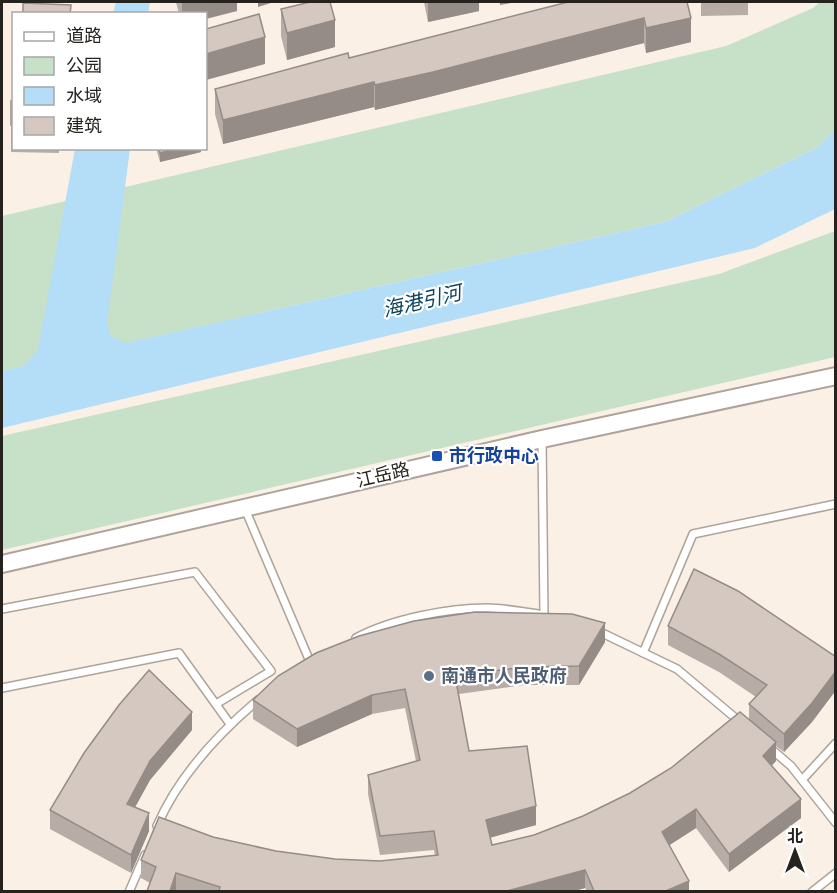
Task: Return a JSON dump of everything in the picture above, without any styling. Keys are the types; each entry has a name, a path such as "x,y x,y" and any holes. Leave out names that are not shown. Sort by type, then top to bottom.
{"street":[{"name":"江岳路","path":"2,564 542,439 836,376"}],"lane":[{"path":"542,439 544,615"},
{"path":"643,653 693,534 836,504"},
{"path":"244,507 311,663"},
{"path":"2,609 195,572 271,671 216,704"},
{"path":"346,644 375,630 448,611 488,608 554,617"},
{"path":"593,629 677,669 747,729"},
{"path":"2,688 179,652 230,724"},
{"path":"303,669 320,658"},
{"path":"153,837 166,804 230,724 262,697"},
{"path":"802,780 836,743"},
{"path":"765,744 791,766 836,823"},
{"path":"129,891 148,848"},
{"path":"812,891 836,873"}],"green space":[{"path":"820,2 835,2 835,129 818,147 665,222 2,371 2,216 726,46 813,8"},
{"path":"835,231 835,357 2,550 2,436 719,274"}],"water":[{"path":"116,2 150,2 148,12 113,12"},
{"name":"海港引河","path":"835,129 835,209 755,248 2,428 2,371 24,366 38,349 75,150 130,150 107,323 111,336 126,343 665,222 818,147"}],"building":[{"path":"310,2 330,2 335,20 287,33 281,9"},
{"path":"568,2 687,2 691,18 646,28 644,18 433,72 375,85 374,82 223,120 215,89 348,53 349,58"},
{"path":"23,3 71,5 70,12 23,12"},
{"path":"259,14 265,37 207,54 207,29"},
{"path":"11,101 12,101 12,125"},
{"path":"694,569 738,591 836,657 836,671 812,703 784,734 749,704 767,685 719,654 668,626"},
{"path":"475,612 572,614 605,623 579,666 524,667 455,676 469,751 527,746 536,806 486,820 492,845 534,835 583,816 630,793 671,768 740,712 776,742 763,756 801,799 729,854 696,809 662,832 689,881 666,891 594,891 585,870 507,891 219,891 220,887 176,873 170,891 147,891 156,867 141,860 159,817 213,837 276,851 335,859 380,861 438,855 434,831 380,836 368,775 420,760 405,689 372,695 297,729 253,700 278,676 316,653 359,636 414,621"},
{"path":"149,670 192,712 150,761 127,804 149,813 131,855 50,810 84,753 119,705"}],"place":[{"name":"市行政中心","path":"437,456"},
{"name":"南通市人民政府","path":"429,676"}]}
